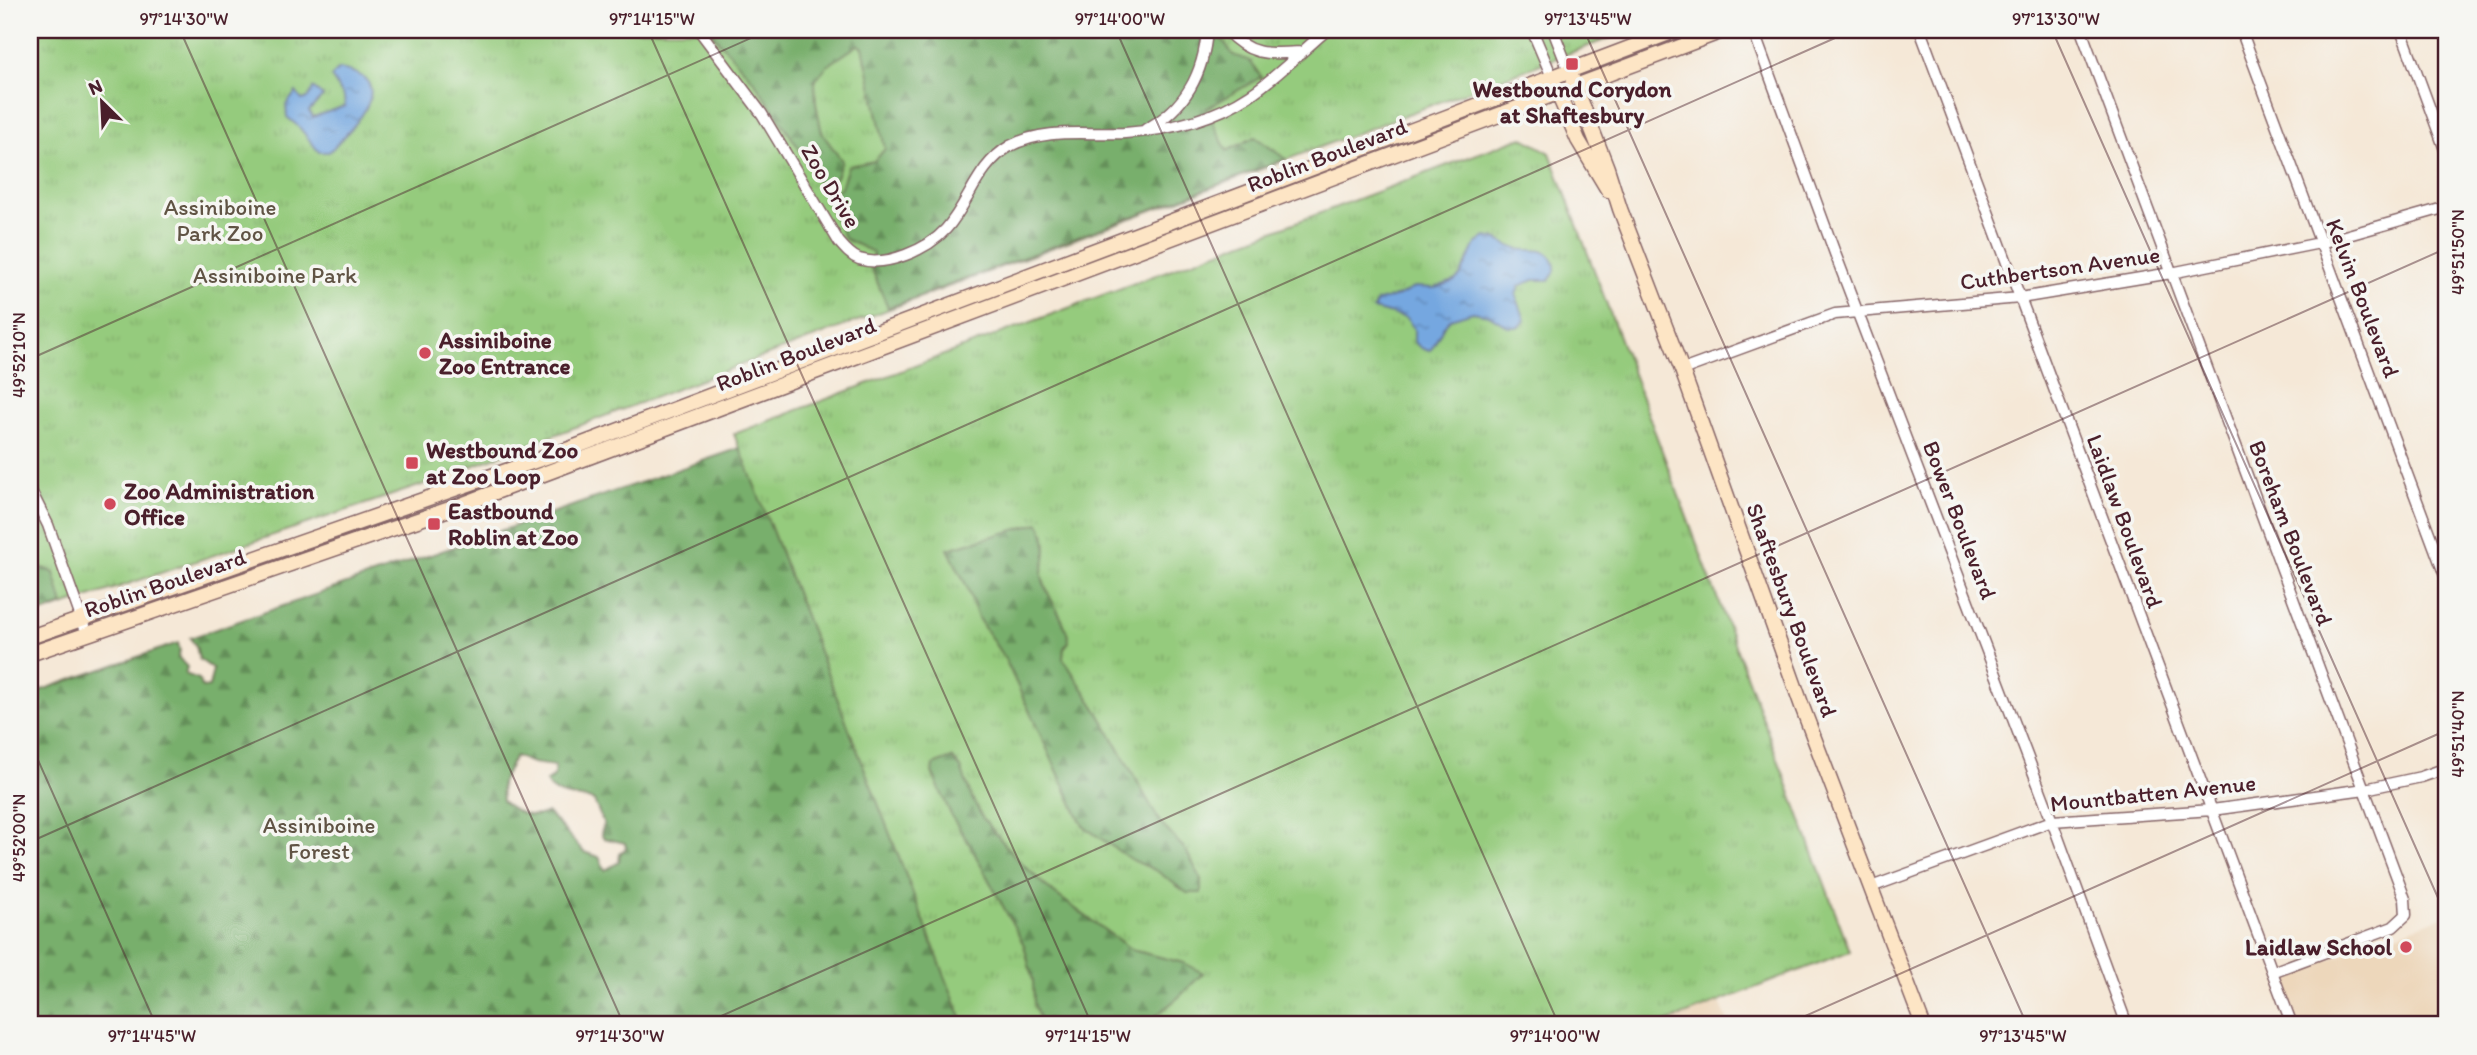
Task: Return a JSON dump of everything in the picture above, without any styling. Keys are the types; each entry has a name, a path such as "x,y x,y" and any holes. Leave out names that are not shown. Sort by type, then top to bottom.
{"main road":[{"name":"Roblin Boulevard","path":"30,637 572,448 1677,30"},
{"name":"Roblin Boulevard","path":"30,654 461,505 1725,30"},
{"name":"Shaftesbury Boulevard","path":"1569,71 1682,370 1803,709 1923,1025"},
{"name":"Shaftesbury Boulevard","path":"1552,77 1577,140 1620,209"}],"street":[{"name":"Zoo Drive","path":"699,30 762,114 839,242 850,254 869,261 890,259 933,240 953,220 988,165 997,156 1022,141 1047,134 1140,131"},
{"path":"1140,131 1164,119 1186,96 1202,62 1207,30"},
{"path":"1226,30 1243,46 1260,53 1302,52"},
{"path":"1140,131 1182,123 1229,107 1261,87 1327,30"},
{"path":"1532,30 1552,77"},
{"path":"1553,30 1569,71"},
{"name":"Bower Boulevard","path":"1753,30 2127,1025"},
{"name":"Laidlaw Boulevard","path":"1920,30 2292,1025"},
{"name":"Boreham Boulevard","path":"2081,30 2405,900 2406,915 2393,927 2272,972"},
{"name":"Kelvin Boulevard","path":"2241,30 2447,581"},
{"path":"2401,30 2447,155"},
{"name":"Cuthbertson Avenue","path":"1682,370 1835,314 2020,298 2171,273 2320,243 2447,207"},
{"path":"30,489 43,512 87,634"},
{"name":"Mountbatten Avenue","path":"1871,887 2052,821 2212,810 2365,789 2421,777 2447,768"}],"shaded area":[{"name":"Laidlaw School","path":"2447,915 2447,1025 2298,1025 2280,978"},
{"path":"1720,1002 1729,1025 1659,1025"}],"green space":[{"name":"Assiniboine Park","path":"30,30 1631,30 419,486 30,617"},
{"path":"709,30 1199,30 1220,36 1233,55 1250,61 1261,77 1206,109 1227,151 1255,137 1286,159 888,308 871,267 873,252 845,239 826,199 841,187 848,166 874,161 885,149 863,47 858,45 827,66 815,81 822,133 842,161 836,177 822,191 802,153 754,81"},
{"path":"1522,137 1550,153 1850,951 1659,1025 961,1025 734,434"},
{"name":"Assiniboine Forest","path":"740,448 964,1025 30,1025 30,694 178,643 178,657 187,667 185,674 199,679 202,688 209,687 213,669 199,659 196,646 190,638","holes":["515,756 532,763 555,766 554,777 546,781 554,791 594,801 604,824 601,833 603,838 625,843 626,848 620,854 619,862 605,870 599,857 584,852 548,813 535,816 523,814 502,801 501,783"]},
{"path":"1039,523 1046,545 1042,570 1044,585 1064,625 1069,642 1064,648 1063,658 1100,715 1161,824 1185,849 1201,878 1201,893 1187,893 1157,871 1130,859 1083,826 1006,661 978,618 967,587 948,549"},
{"path":"30,566 54,573 63,605 30,617"},
{"path":"952,758 961,768 982,817 1017,859 1050,890 1132,950 1184,963 1203,973 1157,1015 1156,1025 1041,1025 1034,1003 1033,981 1024,945 952,817 932,772 933,765"}],"water":[{"path":"339,69 358,74 368,83 371,93 360,118 350,130 329,152 319,152 299,127 287,117 286,105 296,92 302,100 308,98 313,88 323,96 309,111 313,117 345,106 344,97 331,77"},
{"path":"1486,237 1518,249 1542,251 1550,256 1554,263 1555,271 1549,280 1534,280 1519,286 1516,295 1525,320 1520,327 1508,327 1489,315 1473,312 1450,319 1429,351 1414,342 1414,329 1407,318 1373,309 1377,301 1399,296 1415,287 1434,288 1454,281 1460,276 1476,244"}],"place":[{"name":"Westbound Corydon at Shaftesbury","path":"1572,64"},
{"name":"Assiniboine Zoo Entrance","path":"425,353"},
{"name":"Westbound Zoo at Zoo Loop","path":"412,463"},
{"name":"Zoo Administration Office","path":"110,504"},
{"name":"Eastbound Roblin at Zoo","path":"434,524"},
{"name":"Laidlaw School","path":"2406,947"}],"park label":[{"name":"Assiniboine Park Zoo","path":"220,220"}]}
